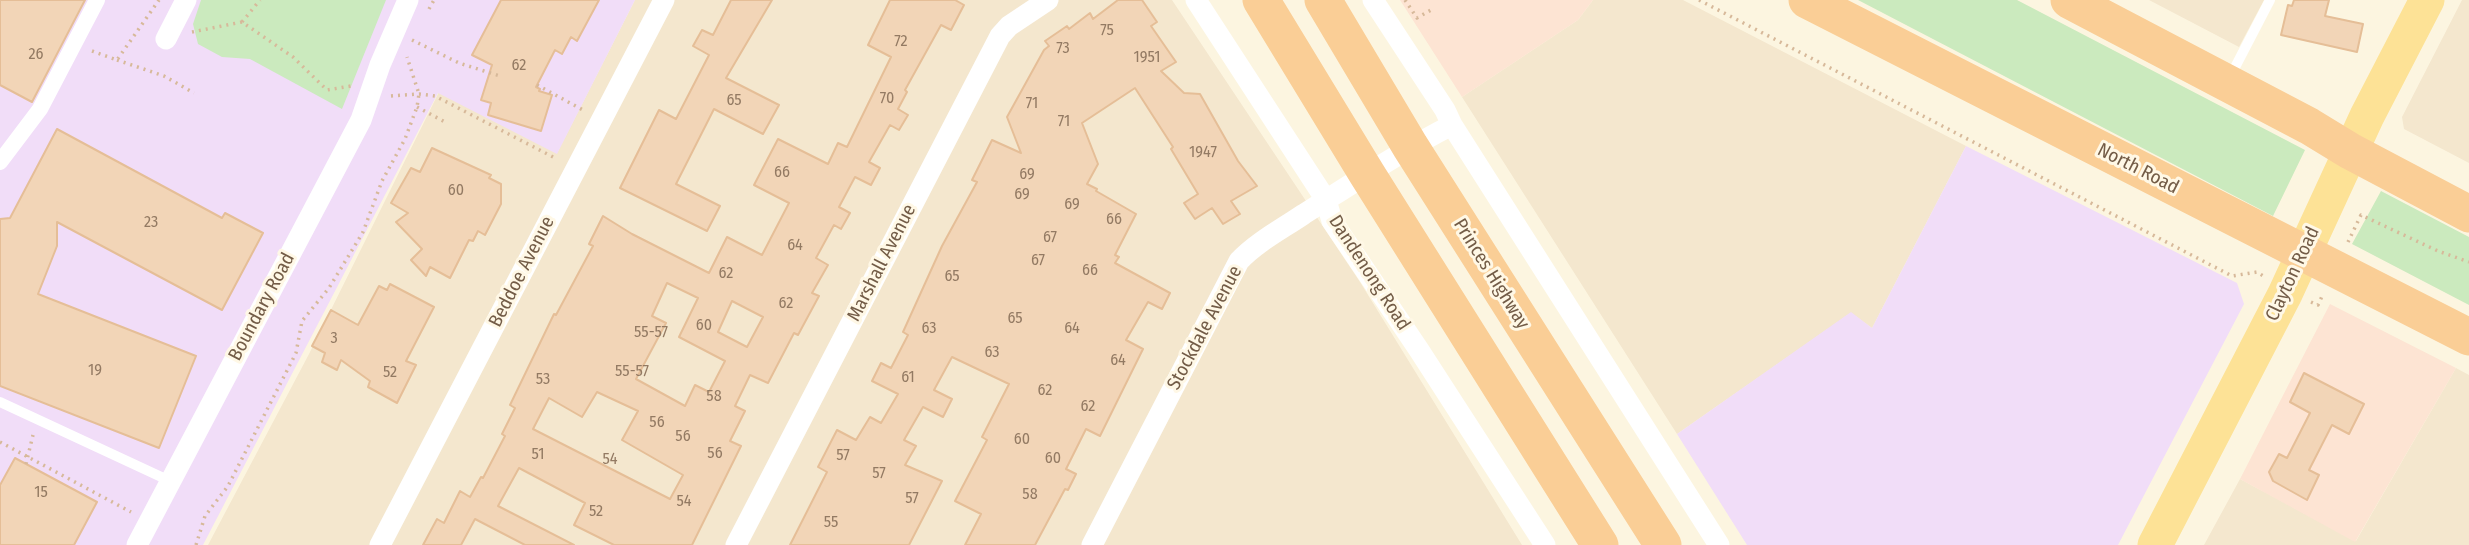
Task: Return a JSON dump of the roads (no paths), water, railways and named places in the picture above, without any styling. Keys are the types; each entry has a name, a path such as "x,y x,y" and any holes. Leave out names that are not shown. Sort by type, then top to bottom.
{"highway":[{"path":"1261,0 1367,174 1601,545"},
{"name":"Princes Highway","path":"1323,0 1410,146 1663,545"},
{"name":"North Road","path":"1807,0 2469,337"},
{"path":"2069,0 2309,126 2350,151 2469,214"}],"main road":[{"name":"Clayton Road","path":"2155,545 2280,305 2421,4"}],"street":[{"path":"0,162 40,109 97,0"},
{"path":"171,30 186,0"},
{"name":"Boundary Road","path":"137,545 361,120 365,87 380,65 408,0"},
{"name":"Beddoe Avenue","path":"380,545 664,0"},
{"name":"Marshall Avenue","path":"736,545 1000,36 1009,26 1048,0"},
{"name":"Dandenong Road","path":"1196,0 1326,200 1332,221 1419,349 1545,545"},
{"path":"1373,0 1719,545"},
{"name":"Stockdale Avenue","path":"1092,545 1239,261 1253,248 1410,146 1452,125"}],"lane":[{"path":"2227,83 2270,0"},
{"path":"0,402 170,481"}]}
